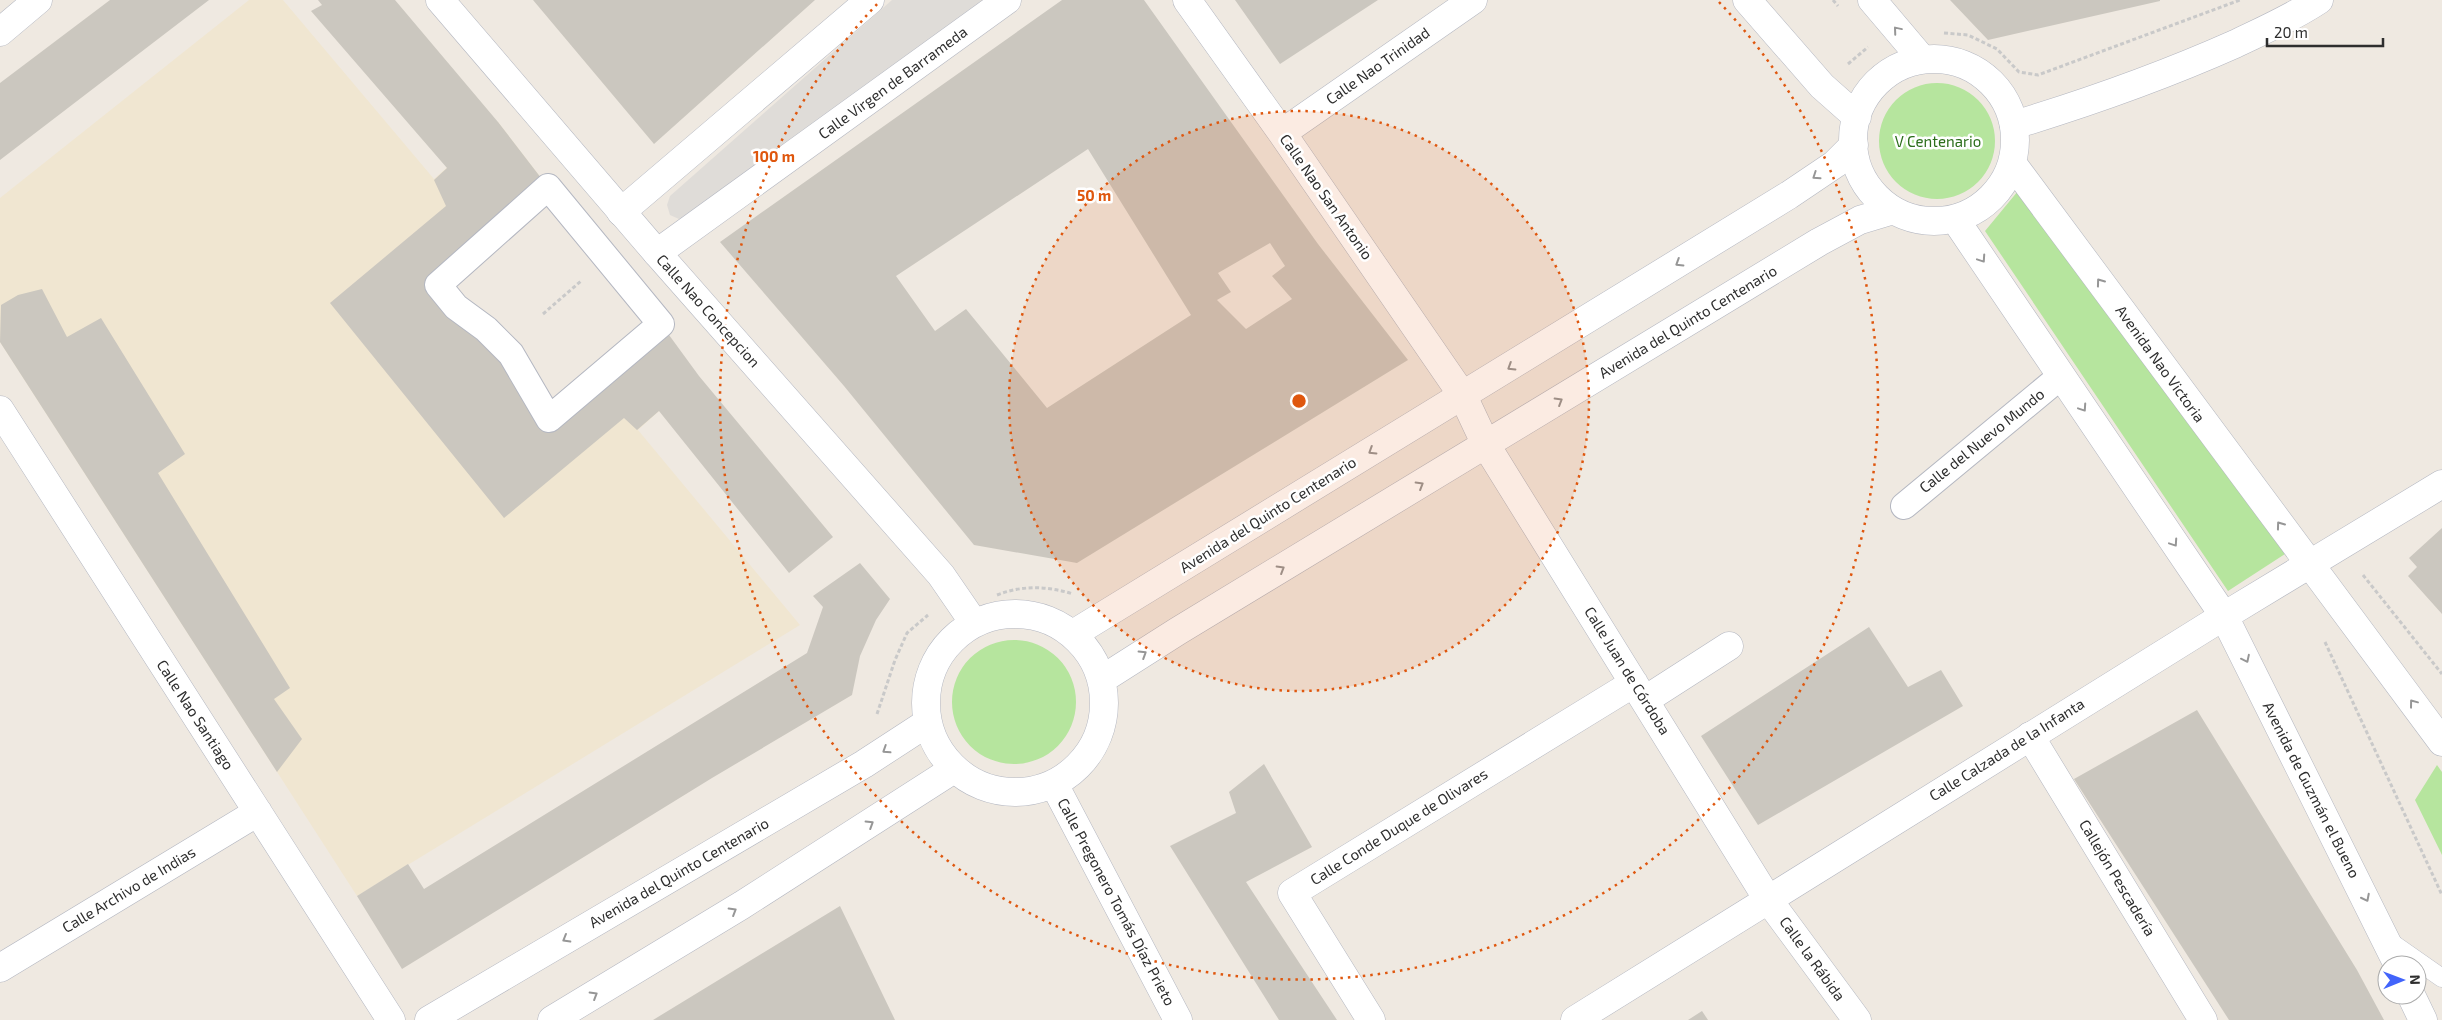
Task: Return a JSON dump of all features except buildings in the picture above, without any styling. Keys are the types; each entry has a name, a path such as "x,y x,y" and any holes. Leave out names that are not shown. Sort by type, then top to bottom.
{"street":[{"path":"0,32 38,0"},
{"name":"Calle Nao Concepcion","path":"440,0 621,212 941,574 974,623"},
{"path":"621,212 870,0"},
{"name":"Calle Virgen de Barrameda","path":"657,253 1007,0"},
{"name":"Calle Nao San Antonio","path":"1187,0 1282,133 1464,396"},
{"name":"Calle Nao Trinidad","path":"1282,133 1473,0"},
{"path":"1747,0 1822,86 1856,117"},
{"path":"1872,0 1922,60"},
{"path":"2014,125 2090,102 2197,61 2289,8 2319,0"},
{"path":"1922,60 1948,60 1971,67 1991,82 2006,102 2014,125 2015,144 2012,163 2000,188 1980,207 1955,219 1934,221 1913,218 1894,210 1873,193 1859,171 1854,146 1856,117 1866,96 1881,78 1901,66 1922,60"},
{"name":"Avenida del Quinto Centenario","path":"1073,634 1789,195 1835,164 1854,146"},
{"name":"Avenida Nao Victoria","path":"2012,163 2308,564"},
{"path":"548,187 661,324 549,419 511,354 486,329 456,307 438,285 548,187"},
{"name":"Avenida del Quinto Centenario","path":"1101,680 1178,631 1820,242 1860,220 1894,210"},
{"path":"1955,219 2224,616"},
{"name":"Calle del Nuevo Mundo","path":"1904,506 2061,376"},
{"path":"1464,396 1486,445"},
{"name":"Calle Nao Santiago","path":"0,410 392,1020"},
{"name":"Calle Juan de Córdoba","path":"1486,445 1767,898"},
{"name":"Calle Calzada de la Infanta","path":"1586,1017 1767,898 2308,564 2442,484"},
{"path":"2308,564 2442,742"},
{"path":"1025,613 1051,620 1073,634 1091,655 1101,680 1104,711 1096,740 1078,766 1054,784 1029,792 1002,792 976,784 954,769 937,748 927,723 926,694 933,665 950,640 974,623 999,614 1025,613"},
{"name":"Avenida de Guzmán el Bueno","path":"2224,616 2393,955"},
{"path":"1639,692 1730,646"},
{"name":"Calle Conde Duque de Olivares","path":"1371,1020 1292,893 1639,692"},
{"name":"Avenida del Quinto Centenario","path":"429,1020 864,764 927,723"},
{"name":"Callejón Pescadería","path":"2030,736 2194,1016"},
{"path":"552,1020 742,905 954,769"},
{"name":"Calle Pregonero Tomás Díaz Prieto","path":"1054,784 1178,1020"},
{"name":"Calle Archivo de Indias","path":"0,968 258,812"},
{"name":"Calle la Rábida","path":"1767,898 1857,1020"},
{"path":"2416,1005 2423,1020"}],"lane":[{"path":"2386,940 2442,978"}],"path":[{"path":"2340,546 2442,674"},
{"path":"2345,613 2323,644 2442,894"}],"shaded area":[{"path":"249,0 283,0 434,179 498,122 548,187 438,285 549,419 659,411 638,430 800,625 357,896 0,342 0,198"},
{"path":"892,0 983,0 689,216 679,219 670,215 667,205 670,196"}],"green space":[{"name":"V Centenario","path":"1937,83 1959,88 1978,100 1990,119 1995,141 1990,163 1978,182 1959,194 1937,199 1915,194 1896,182 1884,163 1879,141 1884,119 1896,100 1915,88"},
{"path":"2018,191 2285,554 2228,591 1985,231"},
{"path":"1014,640 1038,644 1058,658 1072,678 1076,702 1072,726 1058,746 1038,760 1014,764 990,760 970,746 956,726 952,702 956,678 970,658 990,644"},
{"path":"2437,765 2442,772 2442,855 2415,800"}]}
